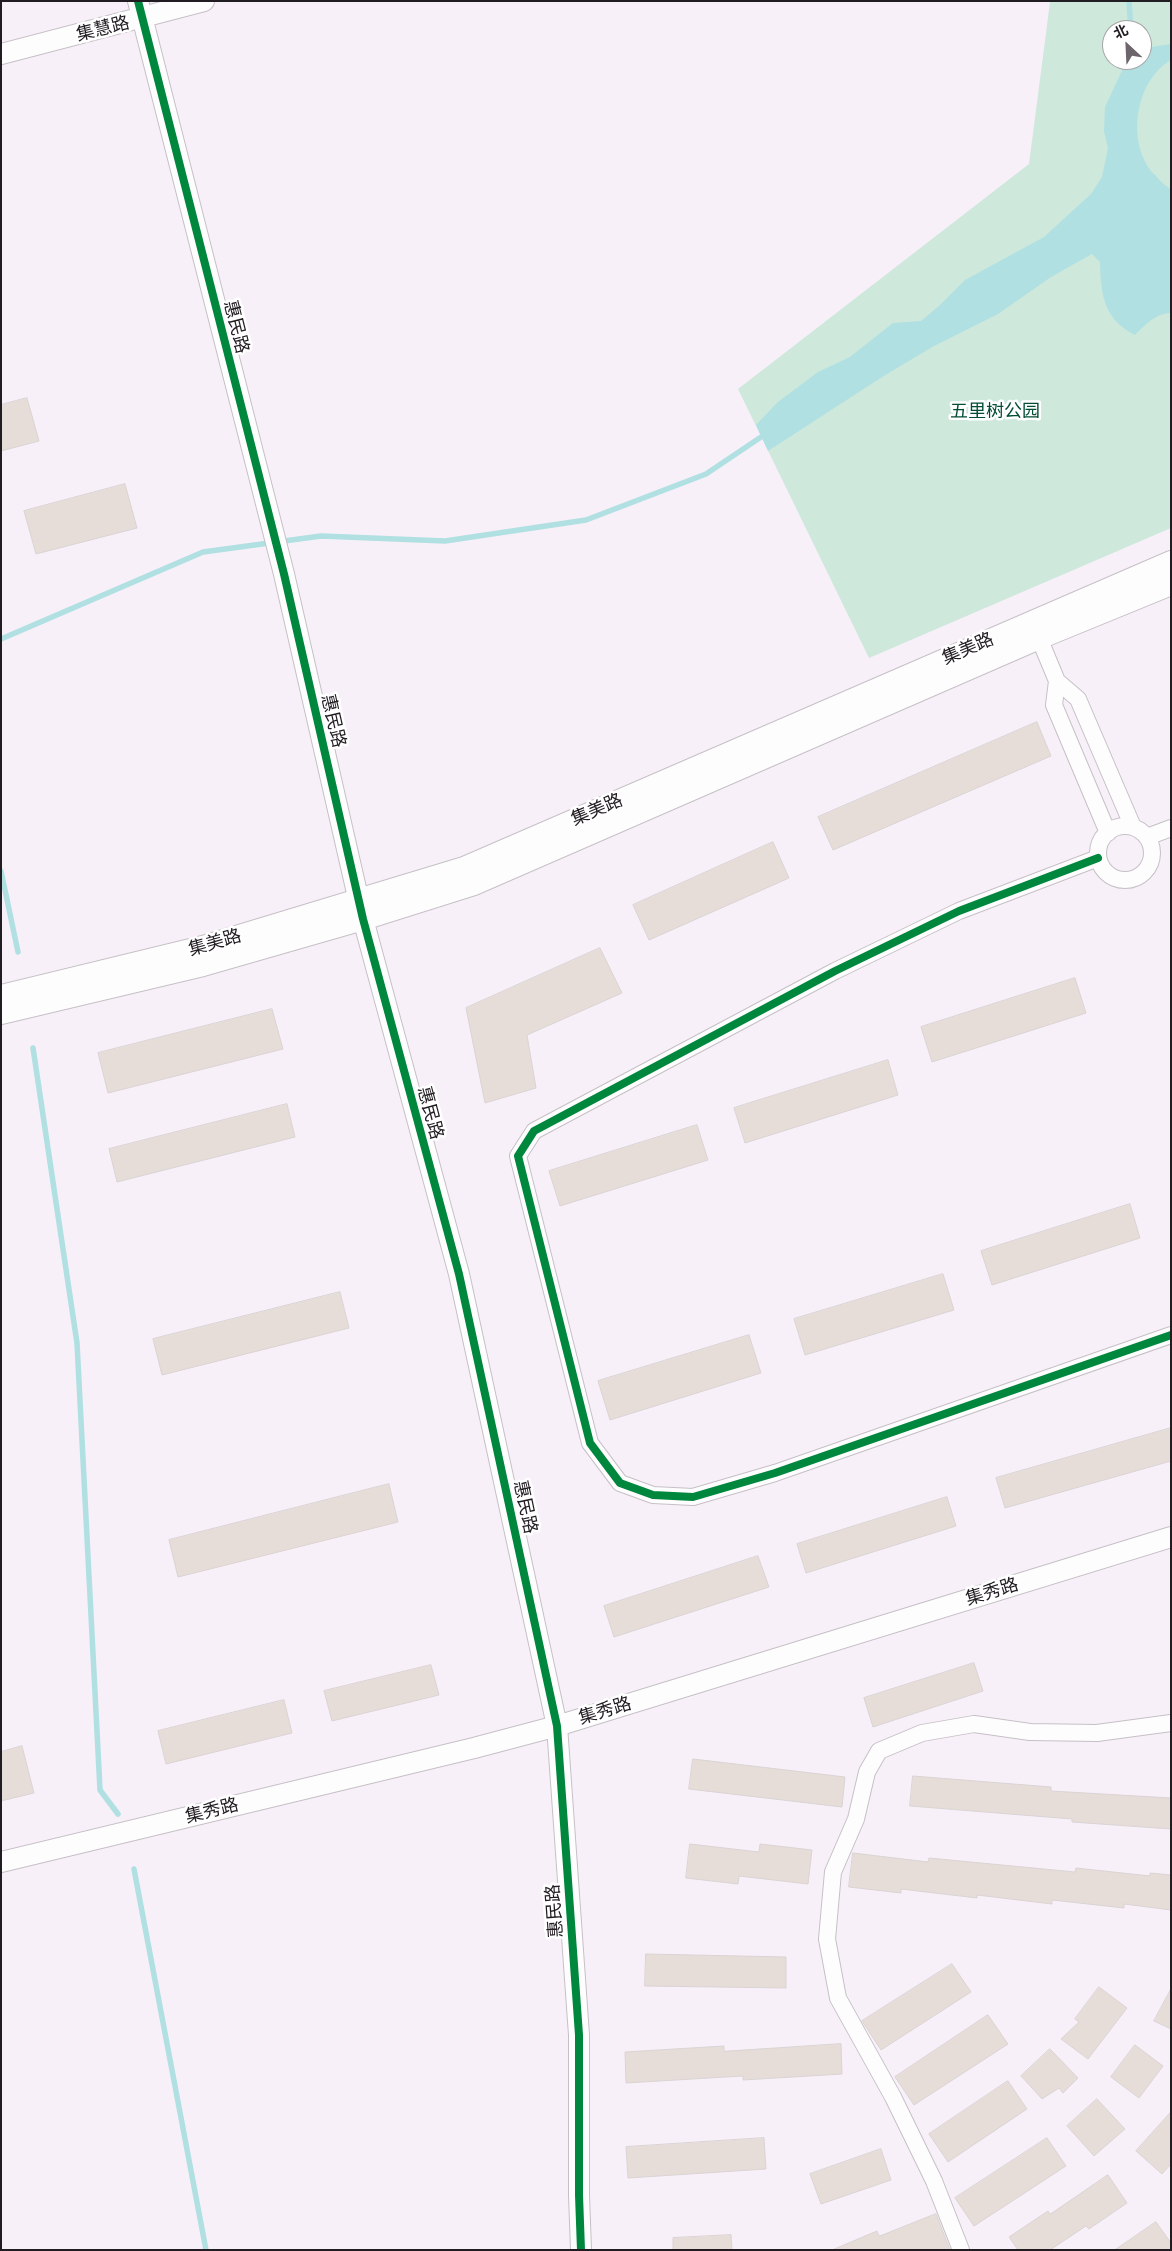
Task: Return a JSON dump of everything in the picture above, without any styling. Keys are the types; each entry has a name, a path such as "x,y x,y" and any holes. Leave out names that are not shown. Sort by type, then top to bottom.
{"main road":[{"name":"集美路","path":"1036,630 1171,562"},
{"name":"集美路","path":"1,1013 203,965 361,910 1036,630 1171,584"},
{"name":"集美路","path":"1,996 361,910"}],"street":[{"name":"集慧路","path":"1,54 140,10 204,1"},
{"name":"惠民路","path":"140,10 284,574 361,910 459,1274 557,1726 579,2035 579,2195 582,2250"},
{"path":"1036,630 1057,681 1078,699 1133,828"},
{"path":"1057,681 1054,705 1108,833"},
{"path":"1124,826 1133,828 1147,837 1152,854 1147,870 1133,879 1124,880 1107,874 1098,858 1102,840 1108,833 1124,826"},
{"path":"1147,837 1171,828"},
{"path":"1098,858 959,911 835,971 534,1131 518,1156 590,1443 620,1484 654,1495 693,1497 776,1473 1171,1335"},
{"name":"集秀路","path":"1,1862 465,1751 557,1726 1171,1538"},
{"path":"961,2250 934,2181 893,2097 838,1998 827,1939 833,1872 856,1819 867,1772 878,1751 922,1733 974,1724 1030,1732 1097,1732 1171,1723"}],"green space":[{"name":"五里树公园","path":"1171,1 1171,528 869,658 738,389 1029,164 1050,2"}],"water":[{"path":"1171,44 1171,60 1158,70 1142,98 1137,132 1140,149 1146,164 1161,182 1171,189 1171,313 1156,317 1135,335 1124,329 1110,313 1106,304 1101,285 1100,262 1092,254 1051,277 998,314 934,346 882,377 768,451 756,425 778,402 818,372 850,357 893,323 921,321 965,280 1044,237 1091,194 1102,177 1108,148 1104,131 1105,107 1122,70 1152,70 1152,47"}],"building":[{"path":"27,398 39,441 1,451 1,405"},
{"path":"125,484 137,528 36,554 24,511"},
{"path":"1037,722 1051,756 833,850 818,817"},
{"path":"773,842 789,878 649,940 633,905"},
{"path":"600,948 622,993 527,1035 536,1088 485,1103 466,1008"},
{"path":"1075,978 1086,1013 932,1062 921,1027"},
{"path":"272,1009 283,1049 108,1093 98,1053"},
{"path":"888,1060 898,1095 745,1143 734,1108"},
{"path":"287,1104 295,1137 117,1182 109,1149"},
{"path":"697,1125 708,1160 560,1206 549,1171"},
{"path":"1130,1204 1140,1238 992,1285 981,1251"},
{"path":"943,1274 954,1310 805,1355 794,1319"},
{"path":"340,1292 349,1328 162,1375 153,1339"},
{"path":"749,1335 761,1373 610,1420 598,1381"},
{"path":"1171,1428 1171,1461 1005,1508 996,1478"},
{"path":"389,1484 398,1522 178,1577 169,1540"},
{"path":"947,1497 956,1526 806,1573 797,1544"},
{"path":"758,1556 769,1587 614,1637 604,1606"},
{"path":"974,1663 983,1691 873,1727 864,1698"},
{"path":"431,1665 439,1695 332,1721 324,1691"},
{"path":"284,1700 292,1733 166,1764 158,1731"},
{"path":"22,1746 34,1793 1,1801 1,1752"},
{"path":"693,1759 845,1777 842,1807 689,1789"},
{"path":"913,1776 1051,1787 1051,1791 1171,1798 1171,1829 1072,1822 1072,1819 910,1806"},
{"path":"690,1844 759,1852 760,1844 812,1850 808,1884 739,1876 738,1884 686,1878"},
{"path":"853,1853 928,1862 929,1858 1075,1872 1076,1868 1150,1876 1150,1873 1171,1875 1171,1910 1124,1904 1124,1908 1052,1900 1052,1904 977,1895 977,1898 901,1889 901,1893 849,1887"},
{"path":"646,1954 786,1957 786,1988 645,1986"},
{"path":"952,1964 971,1992 881,2050 862,2021"},
{"path":"1099,1987 1127,2008 1088,2059 1061,2039 1079,2022 1075,2019"},
{"path":"1171,1989 1171,2029 1154,2021"},
{"path":"988,2015 1008,2044 914,2105 895,2077"},
{"path":"841,2044 842,2074 743,2080 743,2076 626,2083 625,2052 724,2046 724,2051"},
{"path":"1135,2045 1163,2066 1139,2098 1111,2077"},
{"path":"1050,2049 1078,2078 1063,2093 1059,2088 1042,2099 1021,2076"},
{"path":"1008,2081 1027,2109 948,2162 929,2134"},
{"path":"1097,2099 1125,2129 1094,2156 1067,2126"},
{"path":"1171,2112 1171,2164 1162,2174 1136,2151"},
{"path":"764,2138 766,2169 628,2178 626,2147"},
{"path":"1047,2138 1066,2166 974,2226 955,2198"},
{"path":"881,2149 891,2180 821,2204 810,2174"},
{"path":"1108,2175 1127,2203 1089,2229 1086,2226 1050,2250 1018,2250 1009,2237 1048,2211 1050,2214"},
{"path":"936,2214 950,2250 832,2250 877,2231 879,2236"},
{"path":"1156,2222 1171,2243 1171,2250 1115,2250"},
{"path":"731,2235 732,2250 673,2250 673,2238"}],"waterway":[{"path":"1129,1 1130,20"},
{"path":"1,639 203,552 321,536 445,541 586,520 706,474 767,433"},
{"path":"1,871 18,952"},
{"path":"33,1048 77,1343 100,1790 118,1814"},
{"path":"134,1869 206,2250"}],"cycle path":[{"path":"138,1 284,574 363,919 459,1274 557,1726 579,2035 581,2250"},
{"path":"1098,858 959,911 835,971 534,1131 518,1156 590,1443 620,1483 653,1495 693,1497 775,1473 1171,1335"}]}
